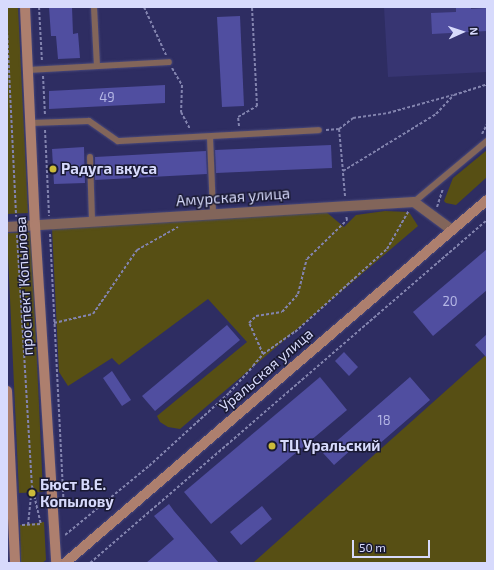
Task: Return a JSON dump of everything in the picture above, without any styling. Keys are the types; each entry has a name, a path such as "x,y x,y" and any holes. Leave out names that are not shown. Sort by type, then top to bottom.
{"street":[{"name":"проспект Копылова","path":"25,7 35,225 56,563"},
{"name":"Уральская улица","path":"65,563 487,200"},
{"name":"Амурская улица","path":"12,226 414,202"},
{"path":"414,202 452,230"},
{"path":"7,391 15,563"}],"lane":[{"path":"94,7 97,66"},
{"path":"28,70 169,62"},
{"path":"31,123 89,121 118,141 195,138 319,130"},
{"path":"210,137 213,213"},
{"path":"414,202 487,141"},
{"path":"90,157 92,222"}],"path":[{"path":"39,7 64,515"},
{"path":"144,7 169,62 182,85 181,112 195,138"},
{"path":"240,135 238,117 258,106 252,7"},
{"path":"7,30 12,226 32,486 41,524"},
{"path":"319,130 339,129 353,118 388,112 487,84"},
{"path":"343,171 436,114 454,94"},
{"path":"263,354 249,323 256,316 282,312 298,294 307,259 347,220 339,129"},
{"path":"434,216 448,174"},
{"path":"54,323 93,314 137,250 184,224 212,189"},
{"path":"65,529 65,535 149,466 228,393 263,354 295,332 387,249 414,202"},
{"path":"90,563 487,220"},
{"path":"28,525 32,486"},
{"path":"17,525 45,524"}],"shaded area":[{"path":"7,7 18,7 28,213 7,214"},
{"path":"384,7 487,7 487,72 388,77"},
{"path":"487,150 487,177 456,205 446,203 444,201 453,178"},
{"path":"325,211 344,227 356,215 385,211 409,212 418,226 180,429 168,427 160,422 157,416 247,342 208,299 119,365 112,358 68,386 59,372 52,228"},
{"path":"31,232 43,492 19,493 7,233"},
{"path":"487,354 487,563 253,563"},
{"path":"44,522 46,560 42,563 21,563 20,525"}],"building":[{"path":"49,7 72,7 73,34 78,33 80,58 58,59 56,36 51,36"},
{"path":"456,7 471,7 471,9 487,8 487,31 432,34 431,13 456,12"},
{"path":"240,16 244,106 222,107 217,17"},
{"path":"165,85 165,103 49,109 49,91"},
{"path":"331,145 332,168 216,173 215,150"},
{"path":"84,147 85,183 54,184 52,149"},
{"path":"206,151 207,174 95,180 95,157"},
{"path":"487,249 487,290 433,336 413,312"},
{"path":"227,325 240,340 155,411 142,396"},
{"path":"487,334 487,358 475,345"},
{"path":"344,352 358,367 349,376 335,361"},
{"path":"112,371 131,400 122,406 103,378"},
{"name":"ТЦ Уральский","path":"320,377 347,410 211,524 184,492"},
{"path":"410,377 430,400 371,451 362,440 334,465 323,453"},
{"path":"169,504 219,563 146,563 174,539 154,516"},
{"path":"262,506 272,519 241,545 230,532"}],"place":[{"name":"Радуга вкуса","path":"53,169"},
{"name":"ТЦ Уральский","path":"272,446"},
{"name":"Бюст В.Е. Копылову","path":"32,493"}]}
